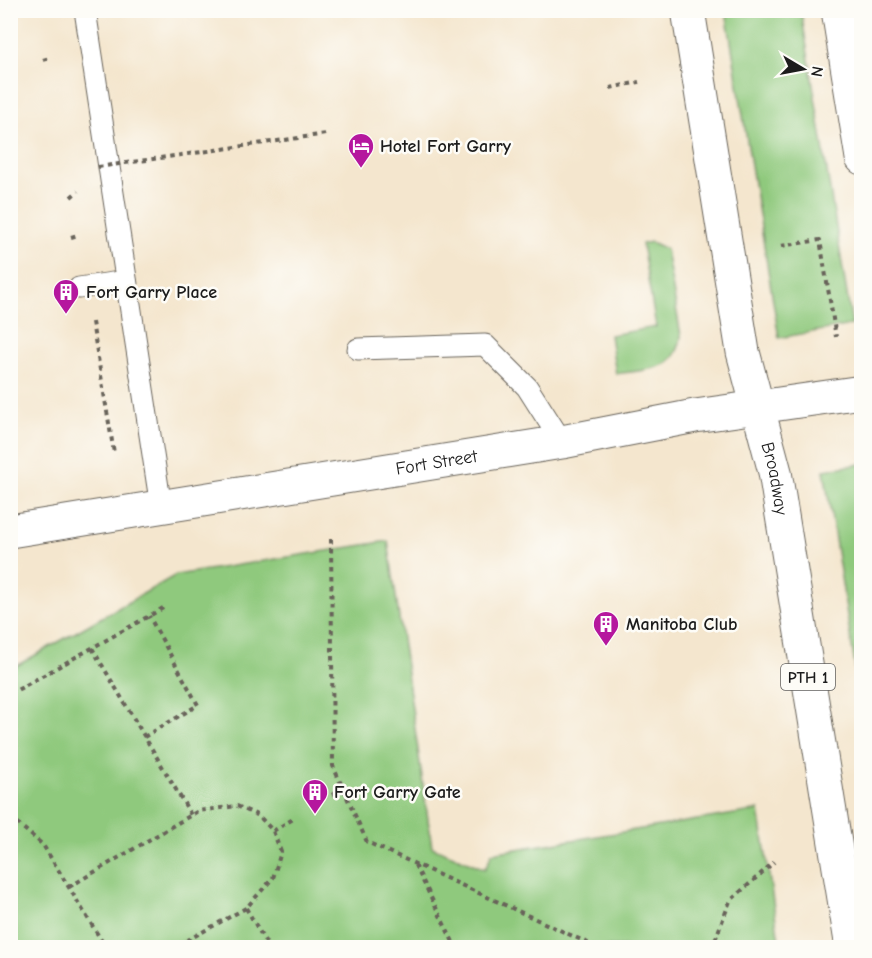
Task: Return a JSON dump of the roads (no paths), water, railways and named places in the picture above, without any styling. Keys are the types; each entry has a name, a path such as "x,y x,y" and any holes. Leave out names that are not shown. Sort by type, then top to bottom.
{"main road":[{"name":"Broadway","path":"688,10 743,351 775,472 852,948"},
{"path":"838,10 861,158"},
{"name":"Fort Street","path":"10,531 562,442 695,416 861,392"}],"lane":[{"path":"85,10 161,507"},
{"path":"83,288 126,281"},
{"path":"358,349 485,345 527,387 562,442"}],"place":[{"name":"Hotel Fort Garry","path":"361,169"},
{"name":"Fort Garry Place","path":"66,315"},
{"name":"Manitoba Club","path":"606,647"},
{"name":"Fort Garry Gate","path":"315,815"}]}
